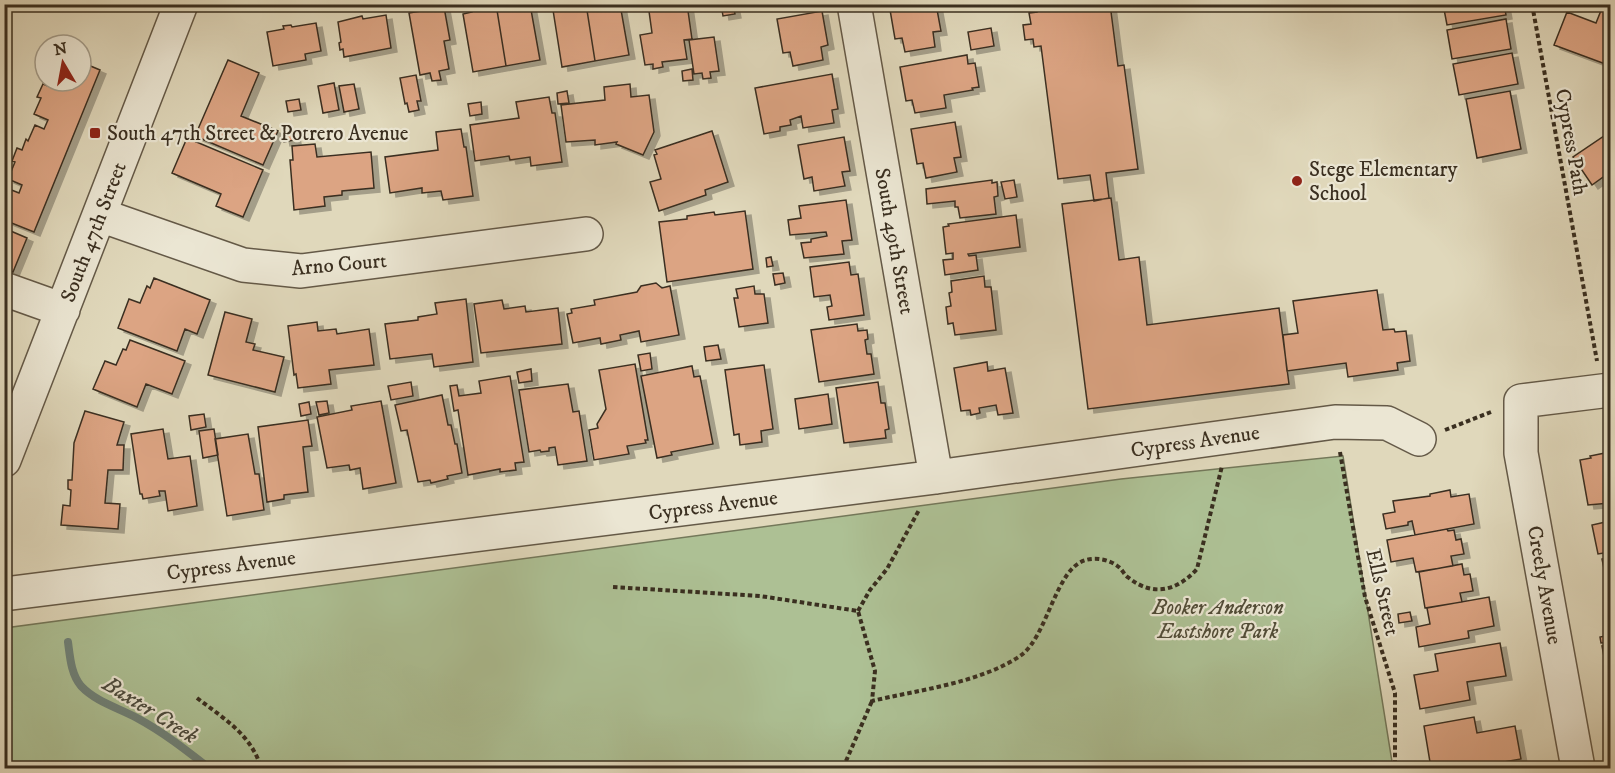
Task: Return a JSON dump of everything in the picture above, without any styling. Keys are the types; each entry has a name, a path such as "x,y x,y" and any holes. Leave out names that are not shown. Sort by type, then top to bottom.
{"street":[{"name":"South 47th Street","path":"4,460 181,4"},
{"name":"South 49th Street","path":"854,4 936,477"},
{"name":"Arno Court","path":"100,215 243,265 301,271 586,234"},
{"path":"4,289 63,310"},
{"path":"1521,401 1606,390"},
{"name":"Creely Avenue","path":"1521,401 1521,453 1578,768"},
{"name":"Cypress Avenue","path":"4,594 936,477 1335,422 1388,423 1419,439"}],"path":[{"name":"Cypress Path","path":"1532,4 1606,390"},
{"path":"1419,439 1521,401"},
{"name":"Ells Street","path":"1335,422 1365,597 1395,693 1395,768"},
{"path":"872,701 989,672 1022,655 1041,628 1066,574 1074,565 1086,560 1109,561 1120,568 1127,578 1151,590 1176,586 1188,579 1197,569 1230,437"},
{"path":"843,768 872,701 875,671 858,611 870,590 887,569 936,477"},
{"path":"614,587 760,596 858,611"},
{"path":"197,698 244,735 256,754 261,768"}],"green space":[{"name":"Booker Anderson Eastshore Park","path":"1343,456 1393,768 5,768 5,628 1121,479"}],"building":[{"path":"496,4 506,66 473,72 463,14 472,12 471,6"},
{"path":"496,4 530,4 540,60 506,66"},
{"path":"560,4 586,4 595,61 562,67 553,10 560,9"},
{"path":"586,4 620,4 629,55 595,61"},
{"path":"648,4 687,4 692,39 684,40 687,59 662,62 663,67 653,69 653,64 645,65 640,35 652,33"},
{"path":"721,4 733,4 735,14 723,16"},
{"path":"889,4 936,4 941,31 933,32 935,47 905,52 902,38 895,39"},
{"path":"1036,4 1110,4 1118,66 1124,65 1138,169 1106,173 1109,198 1094,201 1090,175 1058,179 1041,46 1034,47 1033,39 1025,40 1023,25 1031,24 1029,13 1037,12"},
{"path":"1443,4 1504,4 1506,15 1447,25"},
{"path":"444,7 450,40 444,41 449,69 439,71 441,80 432,81 430,73 420,75 409,13"},
{"path":"1602,8 1610,12 1608,65 1554,45 1567,12 1596,23"},
{"path":"822,11 828,45 821,47 823,60 793,66 790,52 783,53 777,19"},
{"path":"386,15 391,48 344,57 343,49 340,50 338,22 362,16 363,19"},
{"path":"1506,19 1511,49 1452,59 1447,30"},
{"path":"316,23 321,51 305,54 306,60 273,66 267,32 284,29 283,26 291,25 292,27"},
{"path":"991,28 994,46 971,50 968,32"},
{"path":"714,37 719,71 710,72 711,78 703,79 702,73 694,74 689,40"},
{"path":"1512,53 1518,84 1459,95 1453,64"},
{"path":"967,55 968,64 975,63 979,87 944,95 946,108 915,113 912,100 906,101 900,67"},
{"path":"228,60 259,73 241,116 278,131 263,165 195,136"},
{"path":"93,67 100,70 93,87"},
{"path":"692,69 693,80 683,81 682,71"},
{"path":"832,74 838,109 832,110 834,123 803,128 801,116 790,120 791,125 780,127 780,131 764,134 755,88"},
{"path":"416,75 421,101 417,101 419,110 409,112 407,103 405,104 400,78"},
{"path":"334,83 339,110 323,113 318,86"},
{"path":"354,84 359,109 344,112 339,86"},
{"path":"630,84 631,97 649,95 654,132 643,155 616,144 617,142 595,145 595,140 566,142 561,105 605,100 604,87"},
{"path":"567,91 569,103 558,104 557,93"},
{"path":"1510,91 1521,149 1477,158 1466,99"},
{"path":"39,93 91,93 34,232 4,220 4,200 9,189 19,193 22,185 8,179 15,162 12,161 17,148 22,150 35,125 44,129 48,120 34,114 41,98 37,97"},
{"path":"549,97 552,113 555,113 562,162 531,166 530,157 510,160 509,156 475,161 470,125 519,118 516,102"},
{"path":"299,99 301,110 288,112 286,101"},
{"path":"481,102 482,114 470,116 468,104"},
{"path":"955,122 961,157 954,158 957,172 926,178 923,163 917,164 911,129"},
{"path":"461,129 473,196 443,200 441,191 422,193 422,188 390,193 385,157 438,150 436,132"},
{"path":"712,131 728,182 705,190 706,195 659,211 650,182 661,179 654,155 657,154 655,150"},
{"path":"1610,132 1610,172 1592,185 1573,157"},
{"path":"294,134 295,140 284,142 283,136"},
{"path":"844,137 850,171 842,172 845,186 814,191 812,177 804,179 798,145"},
{"path":"187,138 263,170 243,217 216,206 221,194 172,173"},
{"path":"315,144 317,157 371,152 374,188 342,191 342,195 324,197 325,206 294,210 290,160 293,160 292,146"},
{"path":"992,180 992,183 997,182 998,196 994,197 996,214 960,218 955,201 927,204 926,189"},
{"path":"1014,180 1017,197 1005,199 1001,182"},
{"path":"1111,198 1119,260 1139,257 1147,325 1279,308 1289,384 1088,409 1062,204"},
{"path":"846,200 852,240 842,241 844,254 804,258 801,243 827,236 826,232 790,235 788,220 801,218 799,206"},
{"path":"745,211 753,269 667,282 659,222 687,219 687,216 714,212 715,215"},
{"path":"1016,215 1020,247 968,254 969,256 976,255 978,270 945,275 943,260 953,259 953,253 946,254 943,227 949,226 948,224"},
{"path":"6,229 27,238 13,272 4,268 4,232"},
{"path":"771,257 773,266 767,267 766,258"},
{"path":"849,262 851,275 858,274 864,315 829,320 827,307 832,306 830,295 814,297 810,267"},
{"path":"783,273 785,283 775,285 773,274"},
{"path":"984,276 985,287 991,287 996,330 955,335 953,323 948,324 946,307 951,306 949,293 952,292 951,281"},
{"path":"154,278 210,300 197,334 185,329 177,351 118,328 129,299 140,303 147,286 150,288"},
{"path":"656,283 662,288 670,286 679,335 641,342 639,331 620,335 621,340 601,344 600,338 573,343 567,314 572,313 571,309 595,305 594,300 637,292 641,286"},
{"path":"754,286 755,294 764,294 768,323 739,327 734,298 738,298 736,289"},
{"path":"1377,290 1383,330 1406,331 1410,361 1397,363 1398,370 1348,377 1346,363 1287,371 1283,335 1298,333 1293,301"},
{"path":"466,299 473,362 434,367 432,354 390,359 385,324 418,320 418,317 437,314 435,303"},
{"path":"502,300 504,309 525,306 526,312 558,308 562,344 481,353 474,304"},
{"path":"225,312 252,319 246,342 255,344 253,350 284,357 275,392 208,375"},
{"path":"317,322 318,331 336,329 337,334 369,329 374,365 329,370 331,384 298,388 296,374 294,375 288,326"},
{"path":"857,324 858,331 867,330 868,339 865,340 867,354 871,354 874,374 819,382 811,330"},
{"path":"130,340 185,361 172,394 146,384 137,407 93,389 105,361 116,365"},
{"path":"718,345 721,359 706,361 704,347"},
{"path":"650,353 652,369 641,371 638,355"},
{"path":"987,362 988,371 1005,368 1013,413 998,415 996,405 979,408 980,413 971,415 970,410 961,411 954,368"},
{"path":"635,364 648,440 645,440 646,443 627,446 629,454 594,460 589,430 598,428 597,424 606,409 599,370"},
{"path":"764,365 773,429 761,431 762,442 740,445 739,434 734,435 725,370"},
{"path":"692,366 694,377 700,376 713,444 671,452 672,455 657,458 641,376"},
{"path":"531,369 532,381 519,383 517,372"},
{"path":"510,376 524,462 515,463 516,470 500,472 500,469 468,475 458,410 454,411 450,386 457,385 459,396 481,393 479,381"},
{"path":"411,382 413,396 391,400 388,386"},
{"path":"878,382 881,403 885,403 889,429 885,430 886,438 844,443 836,388"},
{"path":"568,384 573,412 579,411 587,461 558,465 555,447 549,448 549,451 529,452 519,390"},
{"path":"828,394 832,424 799,429 795,399"},
{"path":"442,395 448,425 451,425 455,444 457,444 462,473 431,483 430,480 418,482 407,430 401,431 395,405"},
{"path":"327,401 329,413 319,415 316,402"},
{"path":"381,401 396,483 363,489 360,468 350,470 349,465 327,468 317,417 352,410 351,406"},
{"path":"309,402 311,414 301,416 299,404"},
{"path":"85,411 124,422 117,445 124,445 123,470 108,470 105,503 120,504 118,529 61,525 63,505 70,506 71,490 68,489 68,480 72,480 74,443"},
{"path":"204,414 206,427 191,430 189,416"},
{"path":"308,420 312,446 303,447 308,492 284,495 284,499 267,502 258,427"},
{"path":"163,429 168,459 190,456 197,506 168,511 165,491 159,491 160,496 143,499 140,494 131,434"},
{"path":"214,429 218,455 203,458 199,431"},
{"path":"248,434 255,474 259,474 264,510 227,516 215,439"},
{"path":"1610,452 1610,503 1588,505 1580,460"},
{"path":"1450,490 1451,497 1469,494 1474,524 1415,535 1412,521 1408,522 1408,525 1386,529 1383,514 1395,512 1393,501 1430,496 1430,494"},
{"path":"1610,521 1610,552 1598,554 1592,525"},
{"path":"1447,529 1448,531 1454,530 1456,540 1461,539 1464,554 1451,556 1453,566 1416,572 1413,558 1391,562 1387,540"},
{"path":"1610,557 1610,587 1608,588 1602,559"},
{"path":"1462,564 1464,575 1470,574 1473,591 1460,593 1462,602 1425,608 1419,572"},
{"path":"1489,597 1494,626 1468,631 1469,638 1419,647 1416,627 1430,624 1427,608"},
{"path":"1610,609 1610,635 1606,610"},
{"path":"1410,612 1412,621 1399,623 1398,614"},
{"path":"1610,635 1610,642 1601,643 1600,637"},
{"path":"1500,643 1506,676 1467,682 1470,700 1420,709 1414,675 1438,671 1435,654"},
{"path":"1610,645 1610,683 1609,683 1602,646"},
{"path":"1474,717 1477,733 1515,726 1521,759 1469,768 1431,768 1424,726"}],"waterway":[{"name":"Baxter Creek","path":"68,642 75,676 87,692 156,729 209,768"}],"place":[{"name":"South 47th Street & Potrero Avenue","path":"95,133"},
{"name":"Stege Elementary School","path":"1297,181"}]}
